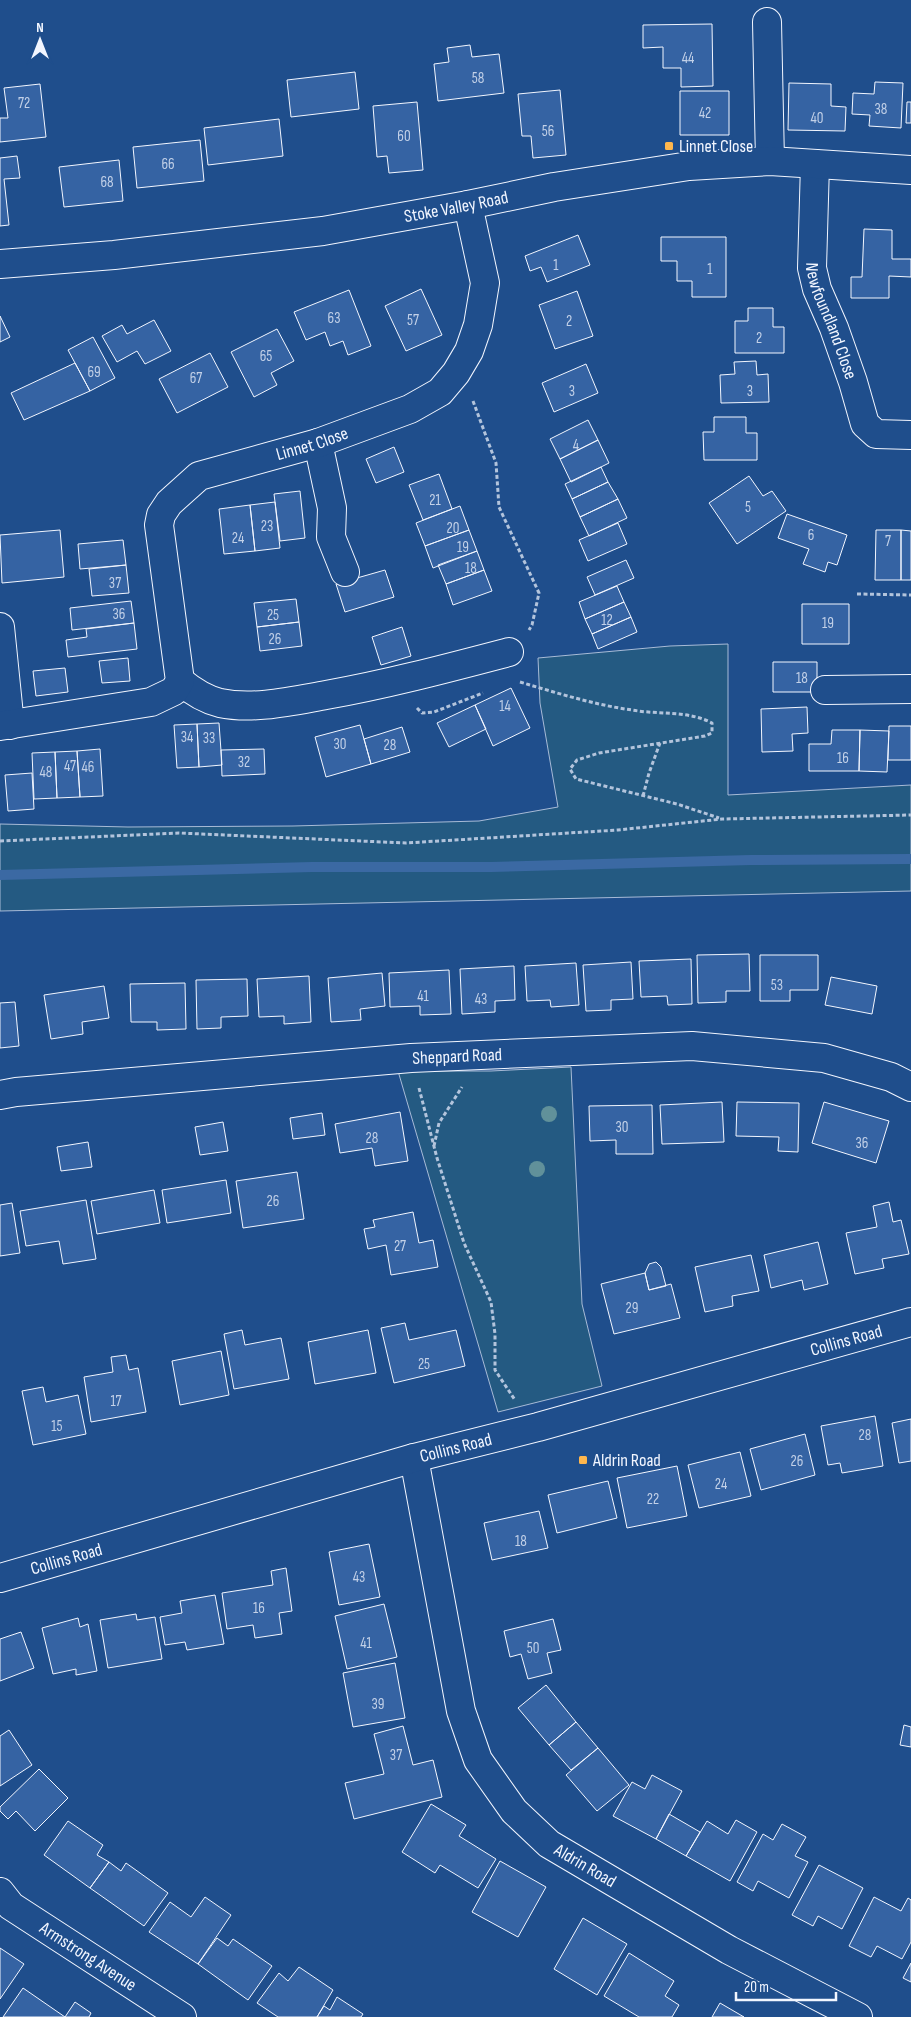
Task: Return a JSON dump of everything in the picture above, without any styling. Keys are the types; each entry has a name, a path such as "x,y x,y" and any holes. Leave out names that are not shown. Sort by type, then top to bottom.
{"street":[{"path":"767,22 770,161"},
{"name":"Stoke Valley Road","path":"0,264 114,255 323,231 468,205 554,187 689,166 770,161 911,170"},
{"name":"Newfoundland Close","path":"816,164 812,268 816,289 834,328 865,424 876,434 911,436"},
{"name":"Linnet Close","path":"180,681 159,525 161,515 169,503 200,476 318,443 410,409 440,392 456,373 470,351 478,324 485,283 468,205"},
{"path":"318,443 332,508 331,537 345,572"},
{"path":"0,627 5,726 151,702 174,691 180,681 191,691 215,701 256,706 373,686 508,652"},
{"path":"825,690 911,689"},
{"name":"Sheppard Road","path":"0,1095 16,1092 411,1058 692,1046 824,1058 891,1077 911,1087"},
{"name":"Collins Road","path":"0,1578 414,1458 538,1427 911,1322"},
{"name":"Aldrin Road","path":"414,1458 461,1712 478,1760 514,1811 549,1844 729,1950 858,2017"},
{"name":"Armstrong Avenue","path":"0,1892 12,1906 182,2017"}],"path":[{"path":"480,422 496,463 499,507 539,593 532,625 508,652 516,681 558,694 633,711 670,712 700,717 712,723 712,733 705,736 599,753 577,760 570,770 576,779 677,804 722,819"},
{"path":"857,594 911,595"},
{"path":"643,796 660,743"},
{"path":"0,841 179,833 406,843 618,830 722,819 911,815"},
{"path":"434,1147 439,1123 458,1094 479,1055"},
{"path":"411,1058 434,1147 464,1243 491,1302 496,1334 496,1370 514,1399 538,1427"}],"shaded area":[{"path":"728,644 728,795 911,785 911,891 0,911 0,824 128,827 293,826 479,821 558,807 540,703 538,658 670,646"},
{"path":"571,1067 582,1304 602,1386 498,1412 398,1071 491,1071"}],"building":[{"path":"712,24 713,86 681,87 681,68 663,68 663,47 643,48 643,25"},
{"path":"470,45 472,57 499,54 504,93 438,101 434,64 449,62 447,48"},
{"path":"355,72 359,109 291,117 287,80"},
{"path":"875,82 903,83 901,128 869,126 870,115 852,114 853,93 874,94"},
{"path":"789,83 831,84 831,106 846,107 845,131 788,130"},
{"path":"40,84 46,137 0,142 0,118 8,118 4,88"},
{"path":"560,90 566,155 533,158 531,136 522,136 518,94"},
{"path":"680,91 729,91 729,135 680,135"},
{"path":"417,102 423,170 389,173 387,156 377,157 373,106"},
{"path":"907,102 911,102 911,123 906,123"},
{"path":"279,119 283,156 208,165 204,128"},
{"path":"200,140 204,181 137,188 133,147"},
{"path":"17,156 20,178 4,179 9,225 0,226 0,158"},
{"path":"119,160 123,201 64,207 59,167"},
{"path":"864,229 892,230 892,259 911,259 911,277 889,276 889,298 851,298 851,277 862,277"},
{"path":"578,235 590,265 547,282 541,267 530,271 525,256"},
{"path":"661,237 726,237 726,297 692,297 692,281 677,281 677,261 661,261"},
{"path":"421,289 442,335 406,351 385,306"},
{"path":"349,290 371,346 348,355 343,341 330,346 325,332 306,340 294,312"},
{"path":"577,291 593,336 555,349 539,305"},
{"path":"748,308 773,308 773,327 784,327 784,353 735,353 735,321 748,321"},
{"path":"0,316 10,337 0,342"},
{"path":"154,320 171,351 145,364 137,351 117,362 102,336 122,325 127,334"},
{"path":"277,329 294,361 271,373 277,385 254,397 231,352"},
{"path":"93,337 115,378 90,391 68,350"},
{"path":"210,353 228,387 177,413 159,379"},
{"path":"756,361 757,375 768,374 769,402 721,403 720,375 735,374 734,362"},
{"path":"75,363 90,391 24,420 11,393"},
{"path":"586,364 598,393 554,412 542,383"},
{"path":"714,417 746,417 746,433 757,433 757,460 704,460 703,432 714,432"},
{"path":"588,420 598,440 560,459 550,439"},
{"path":"598,440 609,463 571,482 560,459"},
{"path":"394,447 404,472 376,483 366,459"},
{"path":"601,467 608,482 572,499 565,484"},
{"path":"439,474 452,509 423,520 409,485"},
{"path":"749,476 763,496 772,491 786,511 737,544 709,503"},
{"path":"608,482 618,499 580,517 572,499"},
{"path":"300,491 305,538 280,541 274,494"},
{"path":"618,499 627,518 589,536 580,517"},
{"path":"275,502 280,548 255,551 250,505"},
{"path":"250,505 255,551 224,554 219,509"},
{"path":"460,506 469,530 425,546 416,523"},
{"path":"787,514 847,535 837,565 828,562 825,572 803,564 809,549 778,538"},
{"path":"618,523 627,544 588,561 579,540"},
{"path":"60,530 64,577 2,583 0,535"},
{"path":"469,530 477,551 433,568 425,546"},
{"path":"876,530 901,530 901,580 875,580"},
{"path":"901,530 911,531 911,580 901,580"},
{"path":"123,540 126,565 80,569 78,544"},
{"path":"477,551 484,570 446,584 438,565"},
{"path":"626,560 634,578 595,595 587,577"},
{"path":"126,565 129,593 92,596 89,569"},
{"path":"385,570 394,597 345,612 336,584"},
{"path":"484,570 492,591 453,605 446,584"},
{"path":"617,586 624,602 585,619 579,602"},
{"path":"296,599 299,622 257,627 254,603"},
{"path":"131,601 134,623 72,630 70,608"},
{"path":"624,602 631,617 592,634 585,619"},
{"path":"802,604 849,604 849,644 802,644"},
{"path":"631,617 637,632 598,649 592,634"},
{"path":"299,622 302,646 260,651 257,627"},
{"path":"134,623 137,649 68,657 66,640 87,637 86,629"},
{"path":"402,627 411,656 381,665 372,637"},
{"path":"128,658 130,681 102,683 99,661"},
{"path":"773,662 817,662 817,692 773,692"},
{"path":"65,668 68,692 36,696 33,671"},
{"path":"511,688 530,728 493,746 475,705"},
{"path":"475,705 486,729 449,747 437,723"},
{"path":"807,707 808,733 792,734 793,751 762,752 761,709"},
{"path":"219,723 222,765 199,767 197,724"},
{"path":"197,724 199,767 177,768 174,725"},
{"path":"360,725 371,764 326,777 315,737"},
{"path":"889,726 911,726 911,760 888,760"},
{"path":"402,727 410,752 371,764 364,739"},
{"path":"832,730 860,730 859,771 809,771 809,744 831,744"},
{"path":"860,730 889,731 887,772 859,771"},
{"path":"100,749 103,796 80,797 77,751"},
{"path":"264,749 265,774 222,776 221,750"},
{"path":"77,751 80,797 57,798 55,752"},
{"path":"55,752 57,798 34,799 32,753"},
{"path":"32,773 34,809 8,811 5,775"},
{"path":"749,954 750,991 726,991 726,1002 698,1003 697,955"},
{"path":"760,955 818,955 818,990 790,990 790,1001 760,1001"},
{"path":"691,959 692,1004 668,1005 667,996 641,997 639,961"},
{"path":"631,962 633,999 611,1000 611,1010 586,1011 583,965"},
{"path":"576,963 579,1005 551,1007 550,1000 527,1001 525,966"},
{"path":"514,966 515,1000 495,1001 495,1012 462,1014 460,969"},
{"path":"449,970 451,1014 420,1015 420,1006 390,1007 389,973"},
{"path":"382,973 385,1006 360,1009 361,1020 331,1022 328,978"},
{"path":"309,976 311,1022 284,1024 284,1016 259,1017 257,979"},
{"path":"831,977 877,986 872,1014 825,1005"},
{"path":"247,979 248,1016 221,1017 221,1028 197,1029 196,980"},
{"path":"185,983 186,1029 157,1030 157,1022 131,1022 130,984"},
{"path":"104,986 109,1018 82,1022 83,1034 51,1039 44,995"},
{"path":"15,1002 19,1046 0,1048 0,1003"},
{"path":"722,1102 724,1142 662,1144 660,1105"},
{"path":"737,1102 799,1103 798,1152 778,1151 779,1137 736,1136"},
{"path":"824,1102 889,1121 876,1163 812,1143"},
{"path":"652,1105 653,1154 616,1154 616,1140 590,1141 589,1106"},
{"path":"400,1112 408,1161 375,1166 372,1148 340,1153 335,1124"},
{"path":"322,1113 325,1135 293,1139 290,1118"},
{"path":"223,1122 228,1151 200,1155 195,1127"},
{"path":"88,1142 92,1167 61,1171 57,1147"},
{"path":"297,1172 304,1219 243,1228 236,1181"},
{"path":"226,1180 231,1213 167,1223 162,1190"},
{"path":"154,1190 160,1223 97,1234 91,1201"},
{"path":"86,1200 96,1259 63,1264 59,1241 26,1246 20,1211"},
{"path":"889,1202 893,1222 901,1220 909,1254 882,1259 884,1268 855,1274 846,1233 877,1227 873,1206"},
{"path":"12,1203 20,1253 0,1256 0,1205"},
{"path":"413,1212 419,1243 433,1240 438,1267 391,1275 386,1245 368,1249 364,1229 375,1227 373,1220"},
{"path":"818,1242 828,1284 804,1290 802,1280 771,1288 764,1255"},
{"path":"751,1255 759,1291 732,1296 733,1306 705,1312 695,1267"},
{"path":"656,1262 661,1267 666,1286 649,1290 645,1273 649,1264"},
{"path":"645,1273 649,1290 671,1284 680,1318 614,1334 601,1284"},
{"path":"405,1323 409,1340 456,1330 465,1366 394,1383 381,1328"},
{"path":"242,1330 245,1345 281,1338 289,1379 234,1389 224,1334"},
{"path":"368,1330 376,1373 315,1384 308,1342"},
{"path":"221,1351 229,1395 180,1405 172,1361"},
{"path":"126,1355 129,1370 138,1368 146,1412 91,1422 84,1377 113,1372 111,1357"},
{"path":"43,1387 46,1402 78,1395 86,1434 33,1445 22,1391"},
{"path":"875,1416 883,1466 842,1473 840,1463 828,1465 821,1426"},
{"path":"911,1419 911,1461 899,1463 892,1423"},
{"path":"805,1434 815,1475 761,1490 750,1449"},
{"path":"740,1452 751,1496 699,1508 688,1465"},
{"path":"677,1466 687,1516 627,1528 617,1478"},
{"path":"608,1481 617,1518 557,1533 548,1495"},
{"path":"539,1511 548,1548 492,1560 484,1523"},
{"path":"369,1544 380,1597 339,1605 329,1552"},
{"path":"286,1568 292,1611 279,1613 282,1634 255,1638 253,1625 227,1629 222,1593 273,1585 271,1571"},
{"path":"215,1595 224,1644 187,1650 185,1642 165,1645 160,1617 182,1613 180,1601"},
{"path":"384,1604 397,1657 347,1669 335,1616"},
{"path":"136,1614 137,1620 155,1617 162,1659 108,1668 100,1620"},
{"path":"78,1618 80,1627 88,1624 97,1671 76,1675 76,1669 53,1674 42,1628"},
{"path":"553,1619 561,1650 547,1653 552,1673 528,1679 521,1654 510,1657 504,1631"},
{"path":"21,1632 34,1668 0,1681 0,1639"},
{"path":"395,1663 405,1718 353,1727 343,1673"},
{"path":"546,1685 576,1722 549,1745 518,1708"},
{"path":"576,1722 598,1748 571,1770 549,1745"},
{"path":"904,1725 911,1727 911,1747 900,1745"},
{"path":"403,1726 413,1765 433,1760 442,1797 354,1819 345,1783 384,1774 374,1734"},
{"path":"9,1730 32,1765 0,1786 0,1736"},
{"path":"598,1748 629,1785 597,1811 566,1775"},
{"path":"39,1769 68,1798 35,1831 16,1811 8,1819 0,1811 0,1807"},
{"path":"652,1775 682,1791 656,1839 613,1816 632,1782 645,1789"},
{"path":"431,1804 466,1825 459,1836 496,1859 478,1888 440,1865 435,1873 402,1852"},
{"path":"669,1814 700,1832 686,1856 656,1839"},
{"path":"736,1820 757,1832 730,1881 686,1856 707,1821 728,1834"},
{"path":"68,1821 103,1845 97,1855 109,1862 90,1888 44,1855"},
{"path":"782,1824 806,1837 795,1856 808,1862 789,1898 758,1881 753,1891 737,1882 763,1834 773,1840"},
{"path":"500,1861 546,1887 518,1937 472,1912"},
{"path":"109,1862 121,1871 126,1863 168,1893 144,1926 90,1888"},
{"path":"819,1865 863,1888 842,1929 818,1916 813,1926 792,1915"},
{"path":"205,1897 231,1915 198,1964 149,1932 170,1902 191,1917"},
{"path":"874,1897 901,1911 908,1898 911,1900 911,1942 902,1959 877,1946 871,1957 849,1946"},
{"path":"583,1918 627,1944 597,1995 554,1969"},
{"path":"217,1938 228,1946 233,1939 272,1966 248,2000 198,1964"},
{"path":"0,1948 24,1964 0,1999"},
{"path":"629,1953 674,1981 665,1996 679,2005 672,2017 639,2017 604,1996"},
{"path":"911,1963 911,1982 903,1978"},
{"path":"299,1967 333,1990 317,2017 278,2017 257,2003 279,1973 288,1981"},
{"path":"23,1988 65,2017 3,2017"},
{"path":"337,1997 363,2014 361,2017 317,2017 324,2006 330,2010"},
{"path":"75,2002 91,2013 89,2017 65,2017"},
{"path":"720,2003 744,2017 712,2017"}],"waterway":[{"path":"0,875 312,867 491,867 751,860 911,859"}],"place":[{"name":"Linnet Close","path":"669,146"},
{"name":"Aldrin Road","path":"583,1460"}]}
